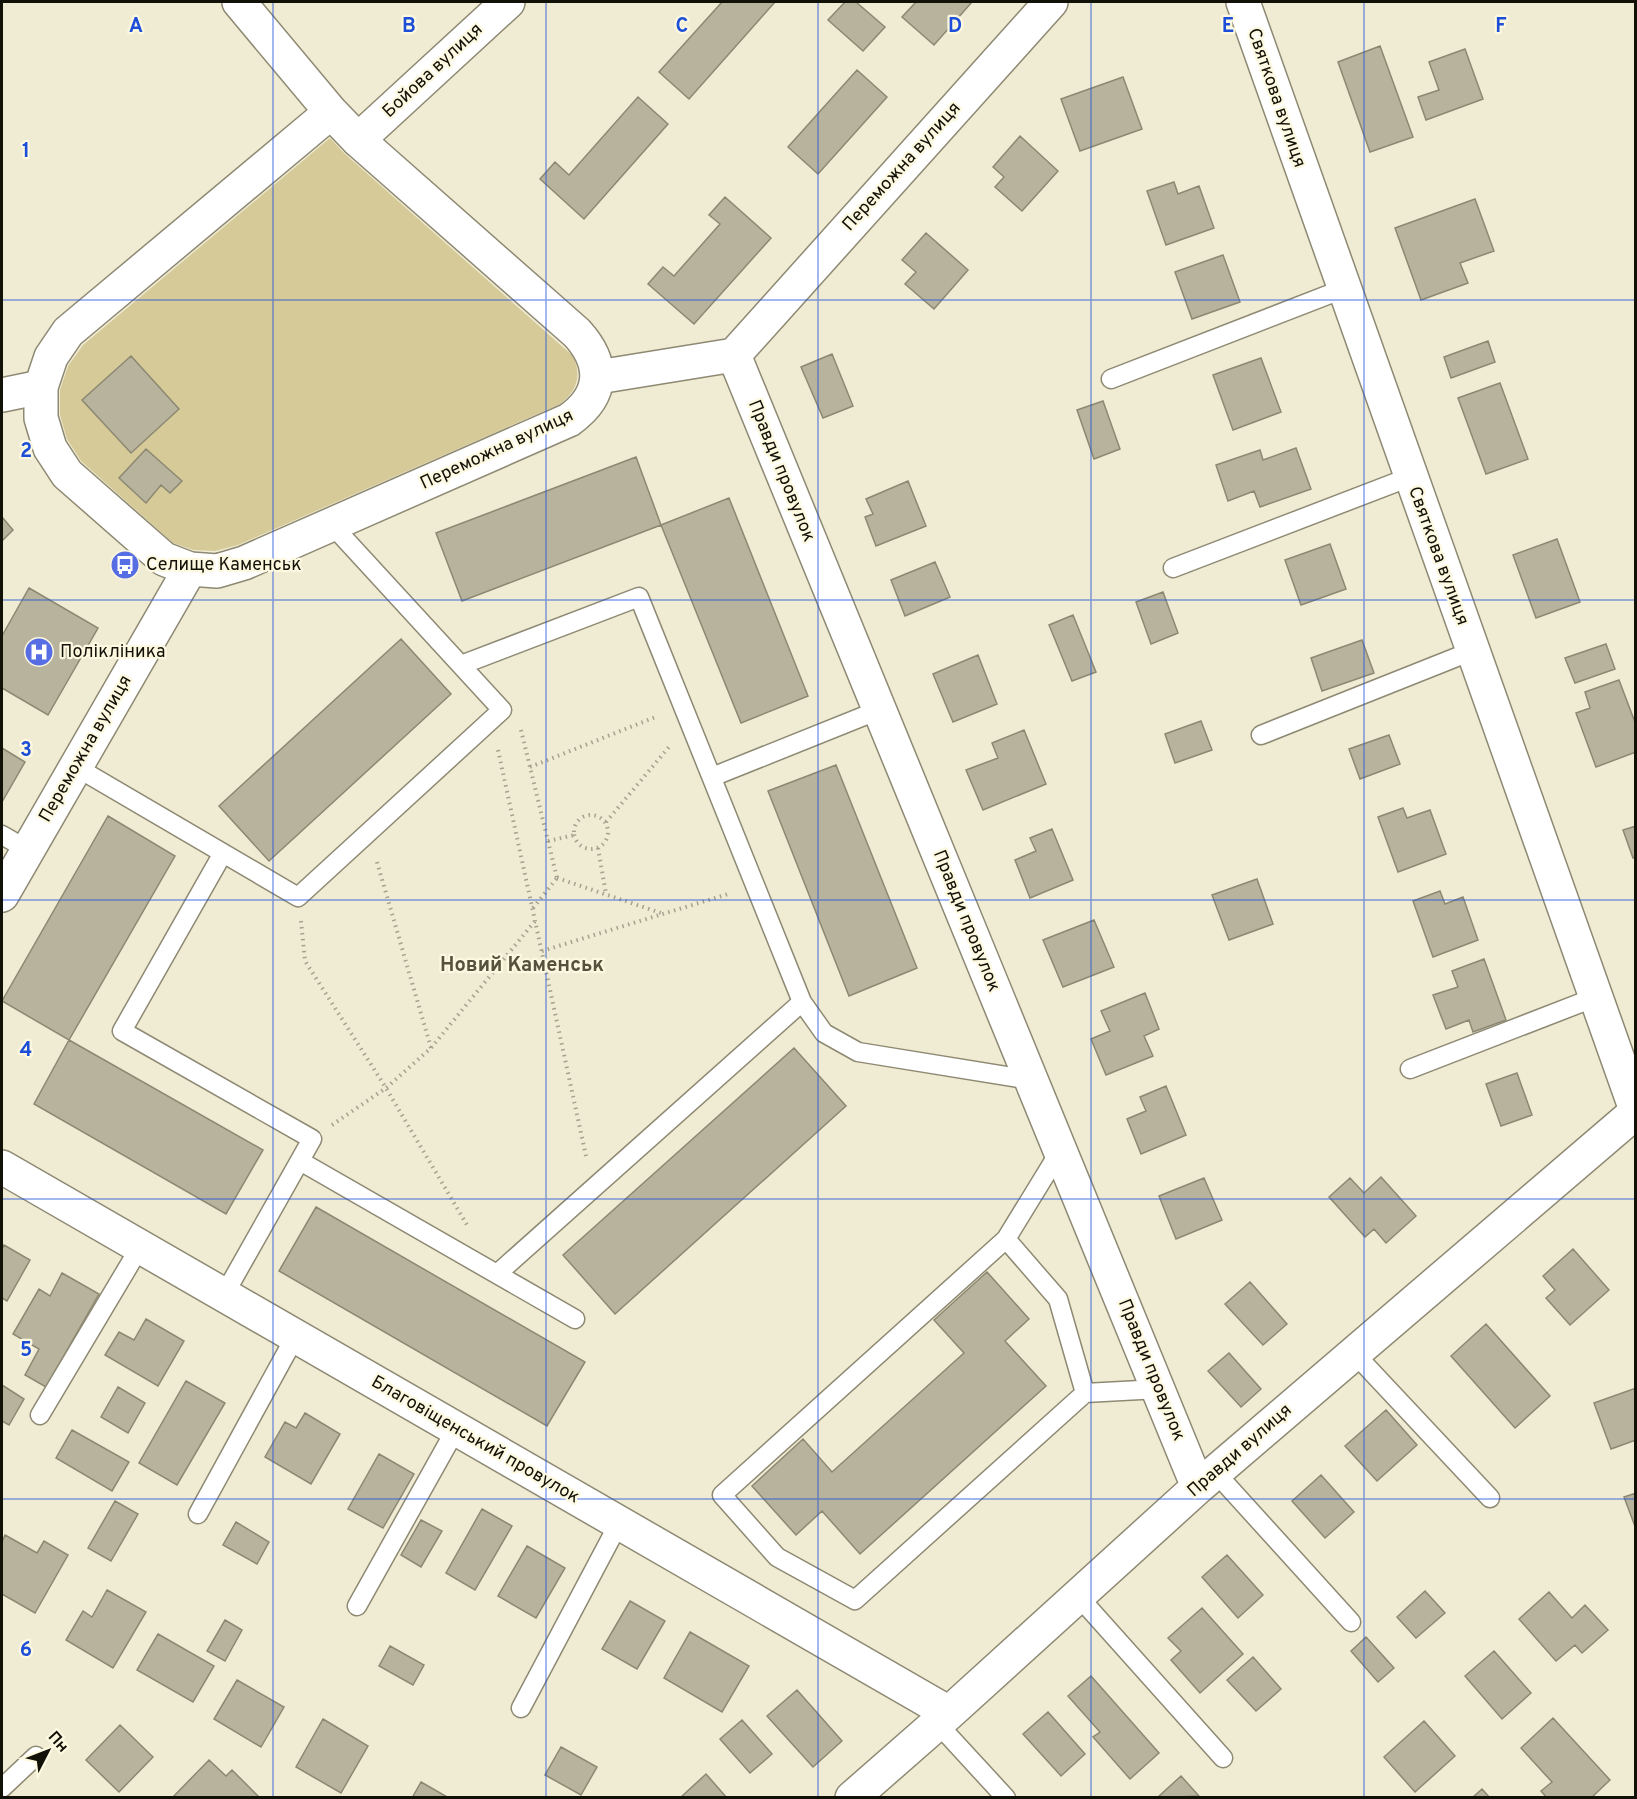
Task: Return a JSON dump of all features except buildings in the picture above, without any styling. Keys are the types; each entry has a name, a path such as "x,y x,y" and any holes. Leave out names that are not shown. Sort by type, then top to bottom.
{"street":[{"path":"239,2 331,112 358,140 577,333 588,345 596,360 598,377 734,355"},
{"name":"Бойова вулиця","path":"358,140 508,2"},
{"name":"Переможна вулиця","path":"734,355 1051,2"},
{"name":"Святкова вулиця","path":"1243,2 1635,1111"},
{"path":"190,569 164,559 67,474 50,448 41,418 41,387 51,357 68,332 331,112"},
{"name":"Правди провулок","path":"734,355 1159,1389 1207,1479"},
{"name":"Переможна вулиця","path":"2,895 14,842 76,767 190,569 217,571 244,563 570,420 584,410 594,394 598,377"},
{"path":"2,395 41,387"},
{"name":"Правди вулиця","path":"852,1797 943,1718 1207,1479 1635,1111"},
{"name":"Благовіщенський провулок","path":"2,1167 619,1523 943,1718"}],"lane":[{"path":"1111,379 1343,290"},
{"path":"1173,568 1410,477"},
{"path":"76,767 298,897 502,710 332,525"},
{"path":"461,665 639,597 802,1002 824,1033 858,1052 1031,1080"},
{"path":"1261,735 1472,651"},
{"path":"711,777 879,710"},
{"path":"223,853 122,1031 312,1139 224,1295"},
{"path":"1410,1069 1596,997"},
{"path":"497,1274 802,1002"},
{"path":"1060,1151 1006,1239 722,1495 777,1557 855,1600 1085,1393 1159,1389"},
{"path":"300,1161 575,1319"},
{"path":"1006,1239 1058,1299 1085,1393"},
{"path":"40,1415 140,1247"},
{"path":"198,1514 295,1337"},
{"path":"1354,1353 1490,1498"},
{"path":"357,1606 456,1429"},
{"path":"1207,1479 1351,1622"},
{"path":"521,1708 619,1523"},
{"path":"1078,1596 1224,1758"},
{"path":"943,1718 1006,1797"},
{"path":"2,1788 36,1756"}],"path":[{"path":"530,767 686,715"},
{"path":"606,822 686,715"},
{"path":"491,720 593,1187"},
{"path":"521,731 557,878"},
{"path":"597,815 606,822 608,828 607,840 598,848 583,847 576,840 575,835 576,824 585,816 597,815"},
{"path":"369,832 431,1048"},
{"path":"548,841 575,835"},
{"path":"598,848 606,894"},
{"path":"532,908 557,878"},
{"path":"557,878 663,914"},
{"path":"542,951 755,885"},
{"path":"298,897 305,960 386,1088 468,1225"},
{"path":"312,1139 386,1088 431,1048 536,920"}],"shaded area":[{"path":"330,138 345,154 573,356 577,370 576,383 570,394 560,404 238,545 215,551 194,550 173,543 81,461 67,439 60,415 60,390 68,366 83,345"}],"place":[{"name":"Селище Каменськ","path":"125,565"},
{"name":"Полікліника","path":"39,652"}],"district":[{"name":"Новий Каменськ","path":"522,966"}]}
